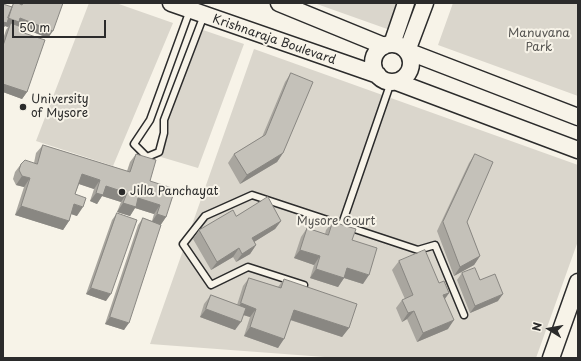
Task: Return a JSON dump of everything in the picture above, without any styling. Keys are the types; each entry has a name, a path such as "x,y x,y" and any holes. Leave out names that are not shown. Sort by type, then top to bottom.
{"main road":[{"name":"Krishnaraja Boulevard","path":"171,3 195,10 578,150"},
{"path":"279,3 578,117"},
{"path":"394,47 406,3"},
{"path":"394,47 410,56 410,69 408,75 388,80 374,70 374,58 377,52 394,47 425,3"},
{"path":"551,358 572,308 578,282"}],"lane":[{"path":"195,10 164,120 164,134 159,152 146,157 134,144 150,120 195,10"},
{"path":"342,224 388,80"},
{"path":"304,285 248,266 211,285 183,244 205,216 252,195 418,250 434,245 464,315"}],"green space":[{"path":"89,3 116,3 173,23 113,166 36,141"},
{"path":"314,3 399,3 390,30"},
{"name":"Manuvana Park","path":"453,3 578,3 578,96 438,45"},
{"path":"203,30 244,44 198,168 161,157 169,132 168,119"},
{"name":"Mysore Court","path":"254,49 578,165 578,241 536,358 338,358 150,344"}],"building":[{"path":"14,3 22,5 23,3 63,3 53,31 20,18 19,22 8,18"},
{"path":"3,4 12,7 7,23 3,22"},
{"path":"11,23 26,29 24,33 45,40 27,92 3,84 3,46"},
{"path":"291,73 313,82 283,153 247,175 234,154 265,135"},
{"name":"Jilla Panchayat","path":"43,145 130,172 136,154 156,160 150,181 175,189 166,217 157,214 160,205 138,198 136,207 123,203 127,193 106,186 103,195 96,193 100,180 82,174 75,194 86,198 83,207 74,204 69,221 21,206 30,178 22,176 19,170 21,164 25,160 37,164"},
{"path":"475,154 493,162 467,222 480,256 460,267 443,222"},
{"path":"268,197 281,221 252,238 256,245 242,254 239,248 217,262 199,230 233,210 236,216"},
{"name":"Jilla Panchayat","path":"117,213 137,220 111,294 91,288"},
{"name":"Jilla Panchayat","path":"143,218 161,225 129,323 110,317"},
{"path":"333,222 356,229 352,240 377,248 369,275 347,268 344,278 316,269 320,256 300,250 307,228 328,235"},
{"path":"425,250 439,283 444,281 449,293 443,295 454,320 423,333 414,311 408,313 402,300 413,295 399,261"},
{"path":"475,268 480,280 495,274 503,294 475,306 462,273"},
{"path":"249,278 281,288 284,279 357,304 349,328 294,310 284,339 250,327 256,309 241,303"},
{"path":"211,295 246,308 241,322 206,309"}],"place":[{"name":"University of Mysore","path":"23,107"},
{"name":"Jilla Panchayat","path":"122,192"}]}
